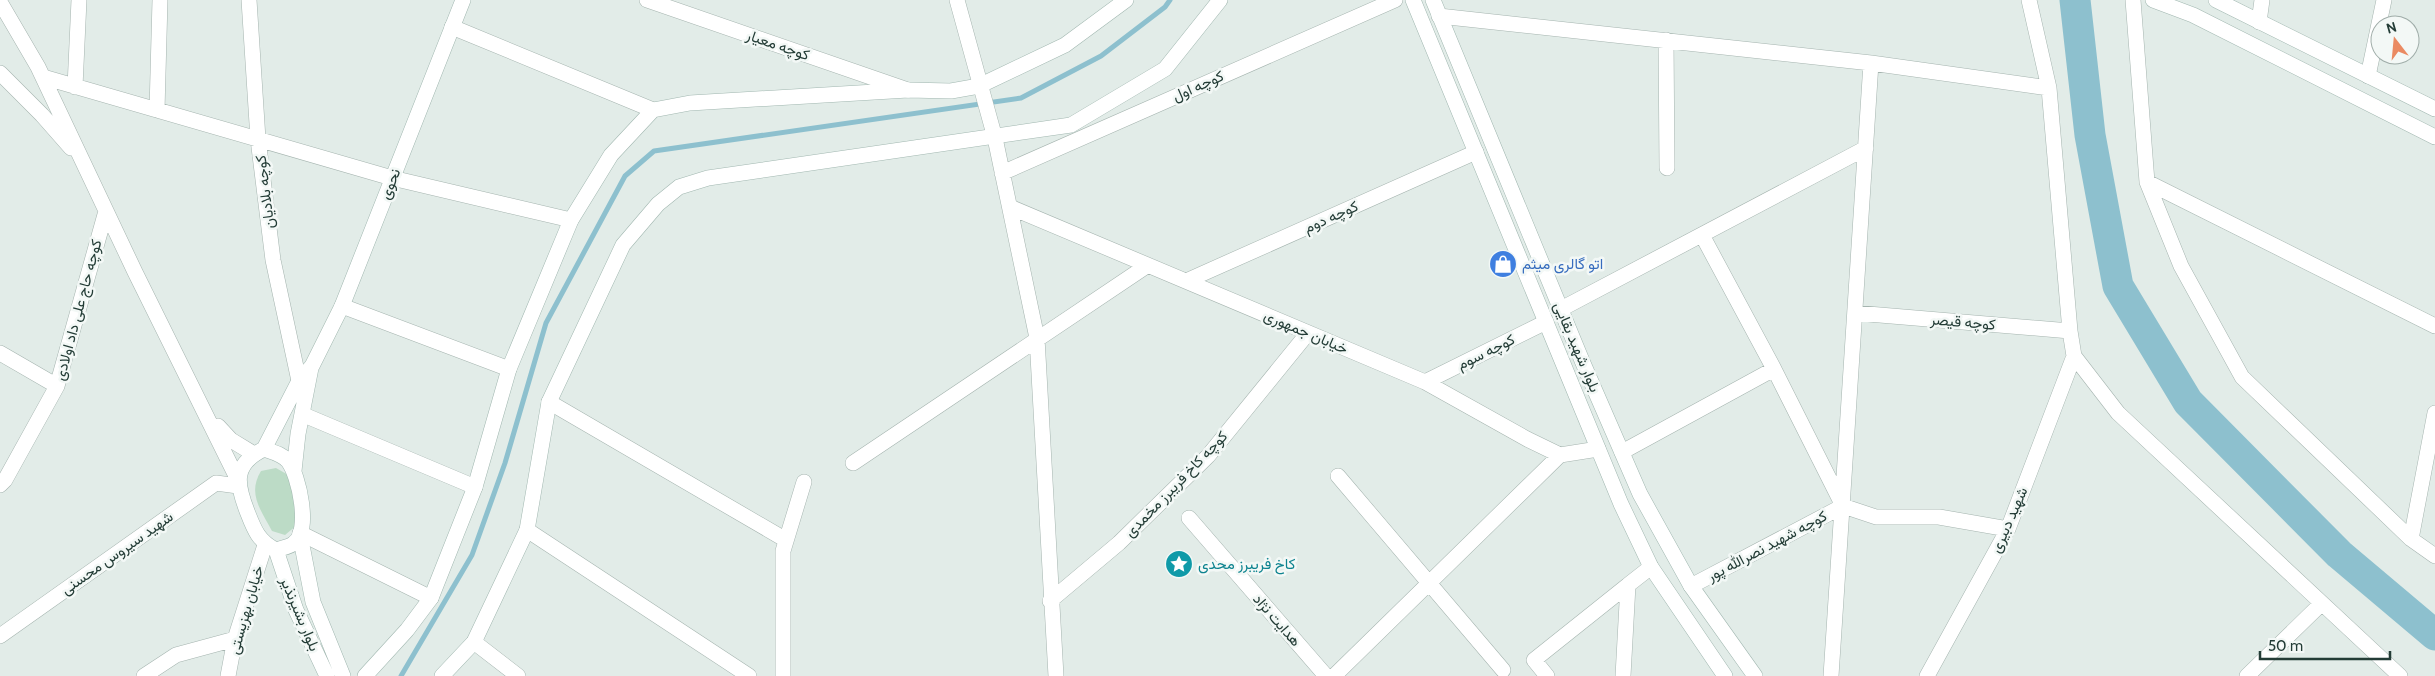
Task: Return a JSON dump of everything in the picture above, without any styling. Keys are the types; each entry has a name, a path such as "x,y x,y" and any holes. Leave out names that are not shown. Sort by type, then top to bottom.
{"street":[{"path":"75,87 79,0"},
{"path":"157,110 160,0"},
{"name":"کوچه بلادیان","path":"249,0 258,139 273,260 299,381"},
{"name":"نحوی","path":"312,366 342,306 463,0"},
{"name":"کوچه معیار","path":"647,0 908,90"},
{"path":"956,0 995,138 1037,338 1050,601 1056,676"},
{"path":"452,28 653,110 690,103 908,90 951,91 980,89 1065,45 1126,0"},
{"path":"442,676 474,642 527,530 549,402 623,245 658,204 679,187 708,178 1072,126 1165,69 1220,0"},
{"name":"کوچه اول","path":"1002,173 1395,0"},
{"name":"بلوار شهید بقایی","path":"1413,0 1620,504 1651,567 1725,676"},
{"name":"بلوار شهید بقایی","path":"1433,0 1640,494 1691,586 1754,676"},
{"path":"2029,0 2049,88 2070,331 2074,356 2118,413 2400,676"},
{"path":"2133,0 2147,182 2181,266 2242,377 2411,539 2435,556"},
{"path":"2153,0 2193,15 2435,137"},
{"path":"2216,0 2435,109"},
{"path":"2259,22 2262,0"},
{"path":"2368,76 2384,0"},
{"path":"0,2 43,77 85,169 207,414 238,483 256,535 270,547 295,543 300,534 303,515 294,471 288,460 279,454 259,452 230,440 207,414"},
{"path":"1439,16 1871,63 2049,88"},
{"path":"1666,40 1667,168"},
{"path":"1831,676 1871,63"},
{"path":"0,73 67,142 85,169"},
{"path":"43,77 392,178 571,220"},
{"path":"365,676 407,630 432,598 475,487 509,369 571,220 611,155 653,110"},
{"path":"1561,309 1866,148"},
{"name":"کوچه دوم","path":"1186,281 1476,152"},
{"path":"2147,182 2435,326"},
{"name":"خیابان جمهوری","path":"1010,207 1426,382 1527,440 1560,455"},
{"name":"کوچه حاج علی داد اولادی","path":"2,481 57,386 106,211"},
{"path":"1702,235 1774,369 1843,506 1876,516 1939,517 2008,529"},
{"path":"853,463 1148,265"},
{"path":"342,306 509,369"},
{"name":"کوچه قیصر","path":"1856,313 2070,331"},
{"name":"کوچه سوم","path":"1426,382 1546,322"},
{"name":"کوچه کاخ فریبرز مخمدی","path":"1050,601 1119,542 1208,456 1308,333"},
{"path":"0,353 57,386"},
{"name":"شهید دبیری","path":"1927,676 2008,529 2074,356"},
{"path":"238,483 244,464 259,452 299,381 312,366"},
{"path":"294,471 298,434 304,415 312,366"},
{"path":"1622,452 1774,369"},
{"path":"549,402 786,540"},
{"path":"2411,539 2435,413"},
{"path":"304,415 475,487"},
{"path":"1334,676 1560,455 1598,450"},
{"path":"1338,476 1503,670"},
{"path":"782,676 782,551 804,482"},
{"name":"شهید سیروس محسنی","path":"0,636 216,483 238,483"},
{"name":"کوچه شهید نصرالله پور","path":"1691,586 1843,506"},
{"name":"هدایت نژاد","path":"1189,518 1326,676"},
{"path":"527,530 749,676"},
{"path":"300,534 432,598"},
{"path":"300,534 313,602 343,676"},
{"name":"بلوار بشیرنذیر","path":"270,547 327,676"},
{"name":"خیابان بهزیستی","path":"228,676 235,639 270,547"},
{"path":"1547,676 1534,660 1651,567"},
{"path":"286,583 309,575"},
{"path":"1622,676 1628,585"},
{"path":"2247,676 2321,604"},
{"path":"144,676 176,655 235,639"},
{"path":"474,642 518,676"}],"green space":[{"path":"276,468 290,476 297,525 285,535 272,531 255,495 257,479 261,471"}],"waterway":[{"path":"401,676 472,555 505,463 546,323 625,176 654,151 1021,98 1101,56 1165,7 1170,0"},
{"path":"2075,0 2090,135 2118,286 2188,402 2339,554 2435,635"}],"place":[{"name":"اتو گالری میثم","path":"1503,264"},
{"name":"کاخ فریبرز محدی","path":"1179,564"}]}
